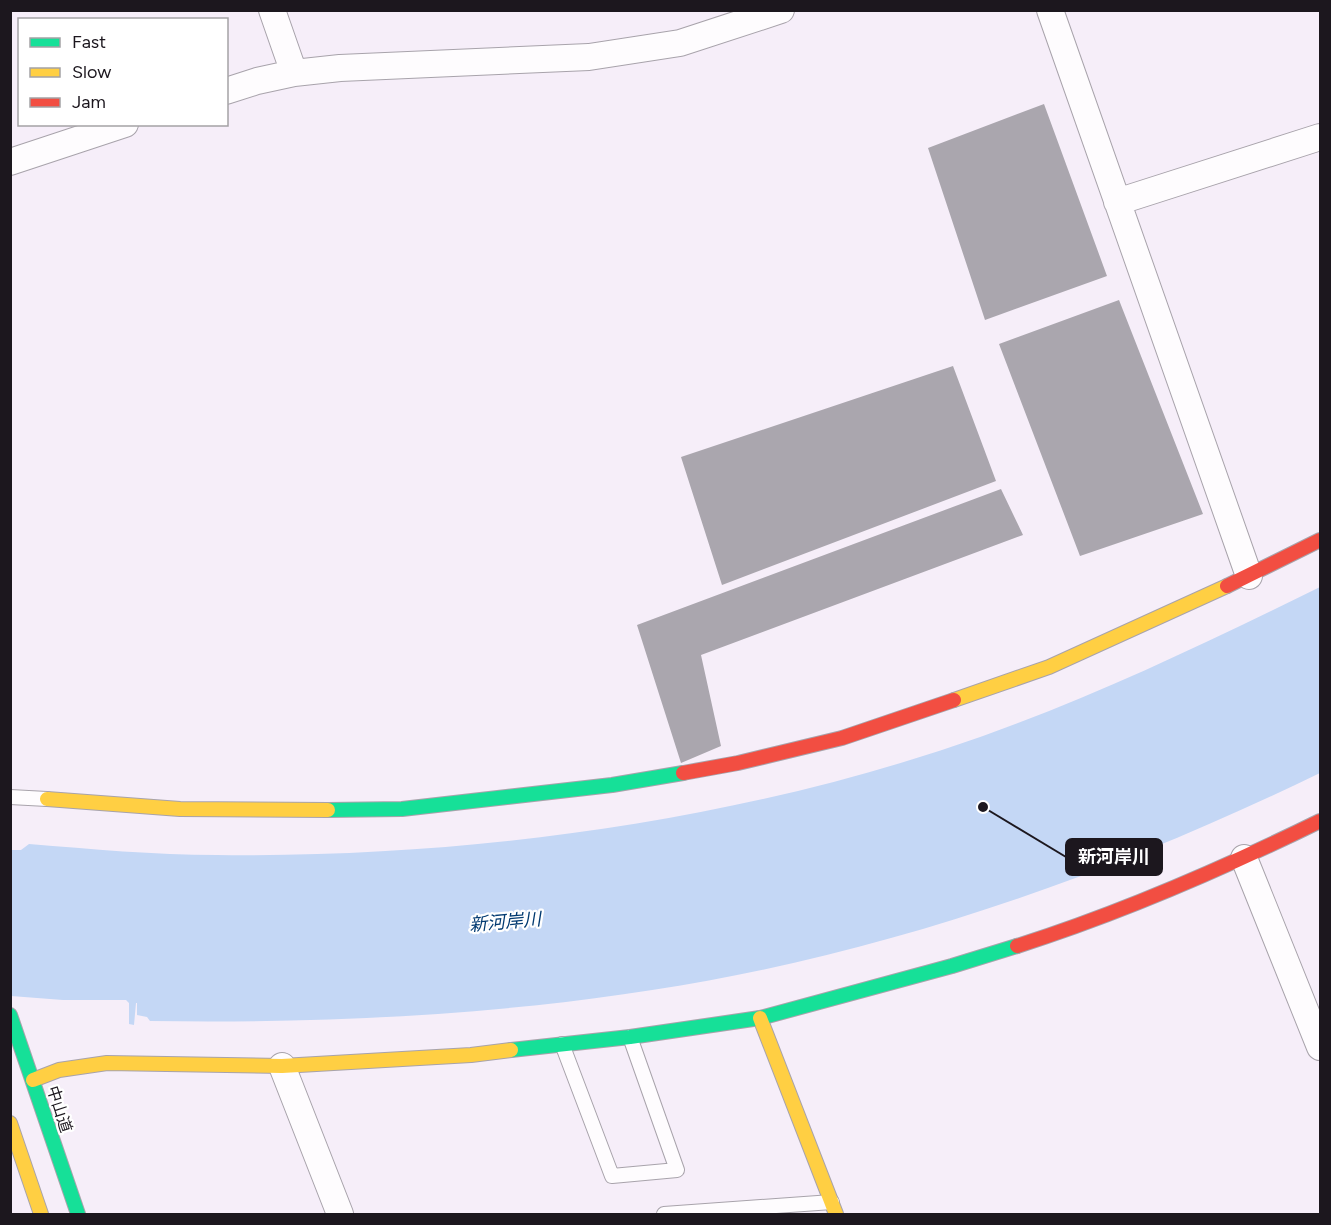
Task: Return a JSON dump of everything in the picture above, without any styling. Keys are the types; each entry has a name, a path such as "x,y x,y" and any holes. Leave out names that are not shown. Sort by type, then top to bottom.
{"main road":[{"path":"46,799 180,809 294,811 402,809 612,785 738,764 842,738 948,704 1049,667 1249,576 1320,540"},
{"path":"33,1080 59,1070 106,1063 282,1066 392,1061 630,1037 760,1018 952,966 1076,927 1244,858 1320,821"},
{"name":"中山道","path":"10,1015 78,1215"},
{"path":"760,1018 834,1208"},
{"path":"10,1123 41,1215"}],"street":[{"path":"272,10 294,73"},
{"path":"228,90 294,73 340,68 589,57 680,43 781,10"},
{"path":"1050,10 1249,576"},
{"path":"10,162 119,126"},
{"path":"1117,202 1320,137"},
{"path":"1244,858 1320,1047"},
{"path":"282,1066 340,1215"}],"lane":[{"path":"10,797 46,799"},
{"path":"562,1044 612,1176 677,1170 630,1037"},
{"path":"664,1215 834,1208"}],"water":[{"name":"新河岸川","path":"1320,587 1320,773 1179,837 1107,866 961,917 812,959 737,975 592,999 519,1007 370,1018 150,1021 147,1017 137,1015 136,1003 134,1025 129,1024 129,1003 126,1000 63,1000 11,996 11,850 21,850 29,844 193,855 410,850 508,841 702,812 798,791 892,766 983,736 1111,685"}],"building":[{"path":"1044,104 1107,276 985,320 928,148"},
{"path":"1119,300 1203,514 1080,556 999,344"},
{"path":"953,366 996,481 722,585 681,457"},
{"path":"1001,489 1023,535 701,655 721,746 681,763 637,625"}],"traffic: fast":[{"path":"328,810 402,809 612,785 683,773"},
{"path":"511,1050 630,1037 760,1018 1017,946"},
{"path":"10,1015 78,1214"}],"traffic: slow":[{"path":"954,700 1049,667 1227,586"},
{"path":"47,799 180,809 328,810"},
{"path":"760,1018 836,1214"},
{"path":"33,1080 59,1070 107,1063 282,1066 471,1055 511,1050"},
{"path":"10,1123 41,1214"}],"traffic: jam":[{"path":"1227,586 1320,540"},
{"path":"683,773 738,763 842,738 954,700"},
{"path":"1017,946 1171,889 1320,821"}],"place":[{"name":"新河岸川","path":"983,807"}]}
